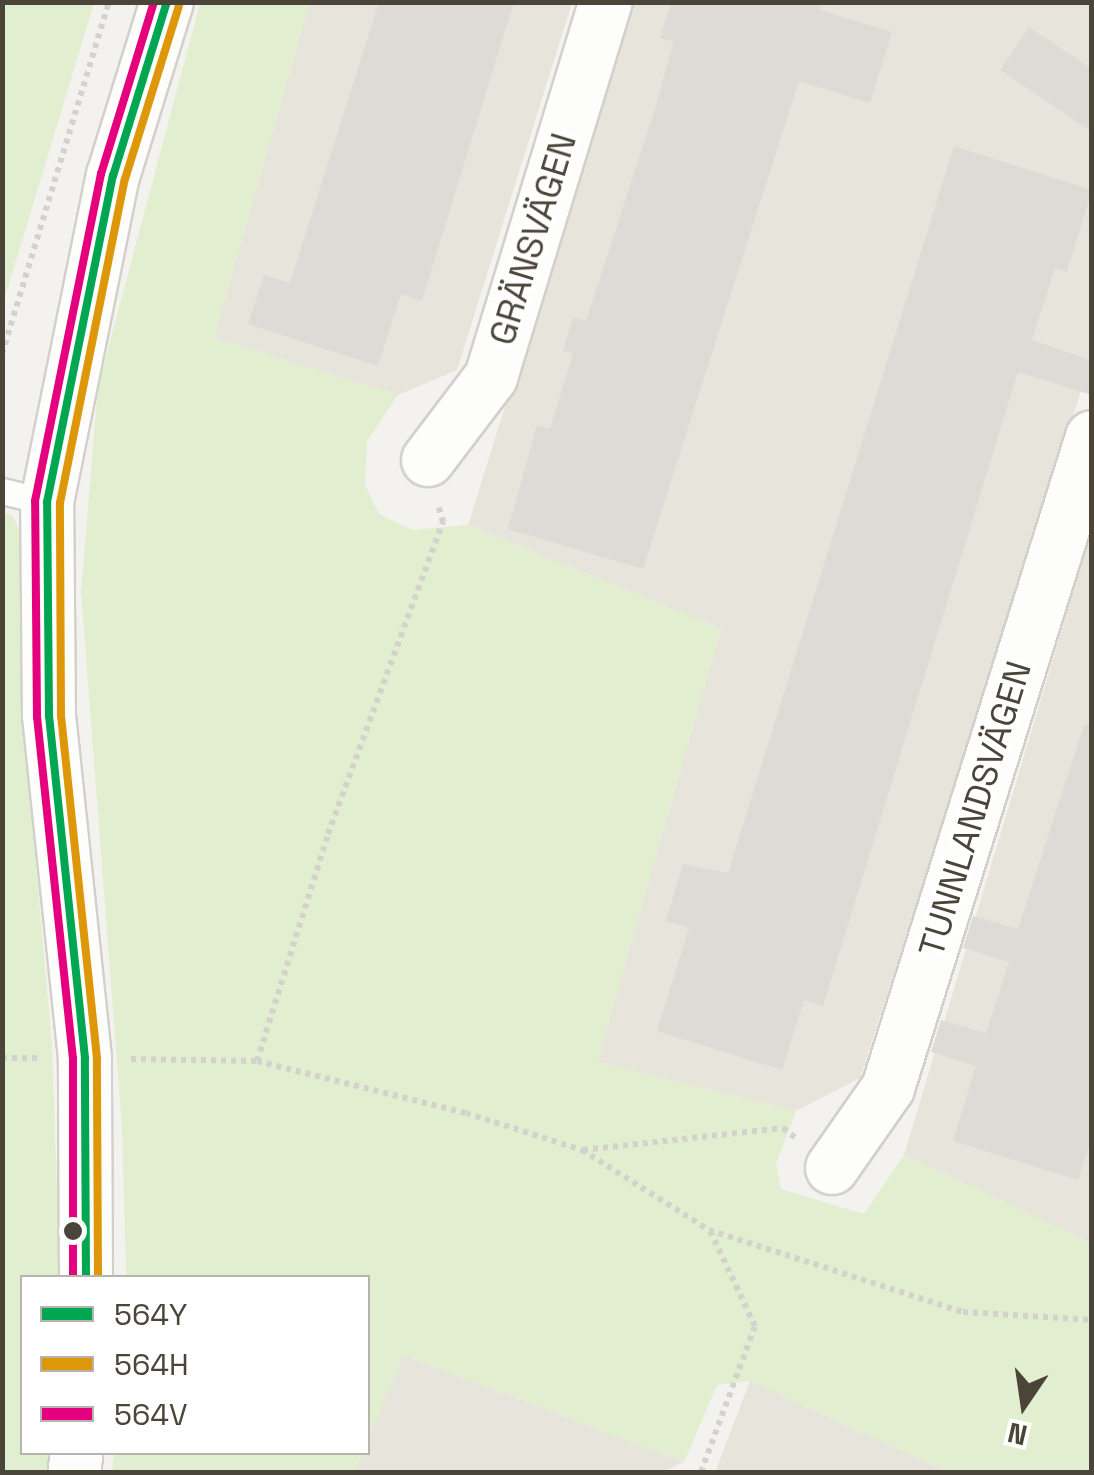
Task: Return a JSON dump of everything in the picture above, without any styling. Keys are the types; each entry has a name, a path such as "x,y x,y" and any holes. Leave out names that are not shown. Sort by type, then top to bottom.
{"street":[{"path":"86,1275 85,1058 25,496 113,176 166,2"},
{"name":"GRÄNSVÄGEN","path":"428,460 490,377 606,2"},
{"name":"TUNNLANDSVÄGEN","path":"832,1168 888,1088 1092,436"}],"path":[{"path":"2,354 108,2"},
{"path":"257,1061 328,834 443,522 428,460"},
{"path":"2,1058 257,1061 466,1112 582,1150 709,1230 962,1312 1092,1320"},
{"path":"582,1150 783,1128 832,1168"},
{"path":"701,1472 755,1326 709,1230"}],"shaded area":[{"path":"309,3 572,3 457,370 398,395 214,338"},
{"path":"631,3 1091,3 1091,360 860,1078 796,1111 597,1062 721,629 468,525"},
{"path":"1091,533 1091,1243 904,1155"},
{"path":"404,1355 684,1462 663,1472 354,1472 361,1455 370,1455 370,1435"},
{"path":"750,1381 948,1472 715,1472"}],"green space":[{"path":"2,3 94,3 3,304"},
{"path":"200,3 309,3 214,338 398,395 367,441 365,485 379,514 412,530 468,525 721,629 597,1062 796,1111 776,1164 781,1189 864,1214 904,1155 1091,1242 1091,1472 948,1472 750,1381 717,1385 684,1462 404,1355 370,1435 370,1275 126,1275 122,1127 81,592 98,387"},
{"path":"3,512 13,516 24,544 23,719 52,1045 60,1275 20,1275 20,1455 59,1455 56,1472 3,1472"},
{"path":"114,1455 361,1455 354,1472 112,1472"}],"building":[{"path":"379,2 514,2 422,301 401,294 378,366 248,324 264,275 290,283"},
{"path":"671,2 822,2 820,10 892,32 870,103 799,81 643,569 508,529 537,425 550,429 573,353 563,351 573,317 586,321 653,115 674,42 660,38"},
{"path":"1029,27 1092,69 1092,132 1000,70"},
{"path":"954,146 1092,190 1067,272 1055,268 1032,340 1092,361 1092,395 1018,372 823,1006 804,1000 782,1070 657,1031 689,928 666,921 683,864 728,873"},
{"path":"1084,725 1092,726 1092,1137 1078,1180 953,1141 976,1066 931,1052 941,1020 986,1033 1009,962 963,948 973,916 1018,929"}],"transit line":[{"name":"564V","path":"73,1275 73,1059 37,717 35,501 101,174 154,2"},
{"name":"564Y","path":"86,1275 85,1058 49,716 47,502 113,176 167,2"},
{"name":"564H","path":"98,1275 97,1058 61,715 60,503 125,179 179,6"}]}
